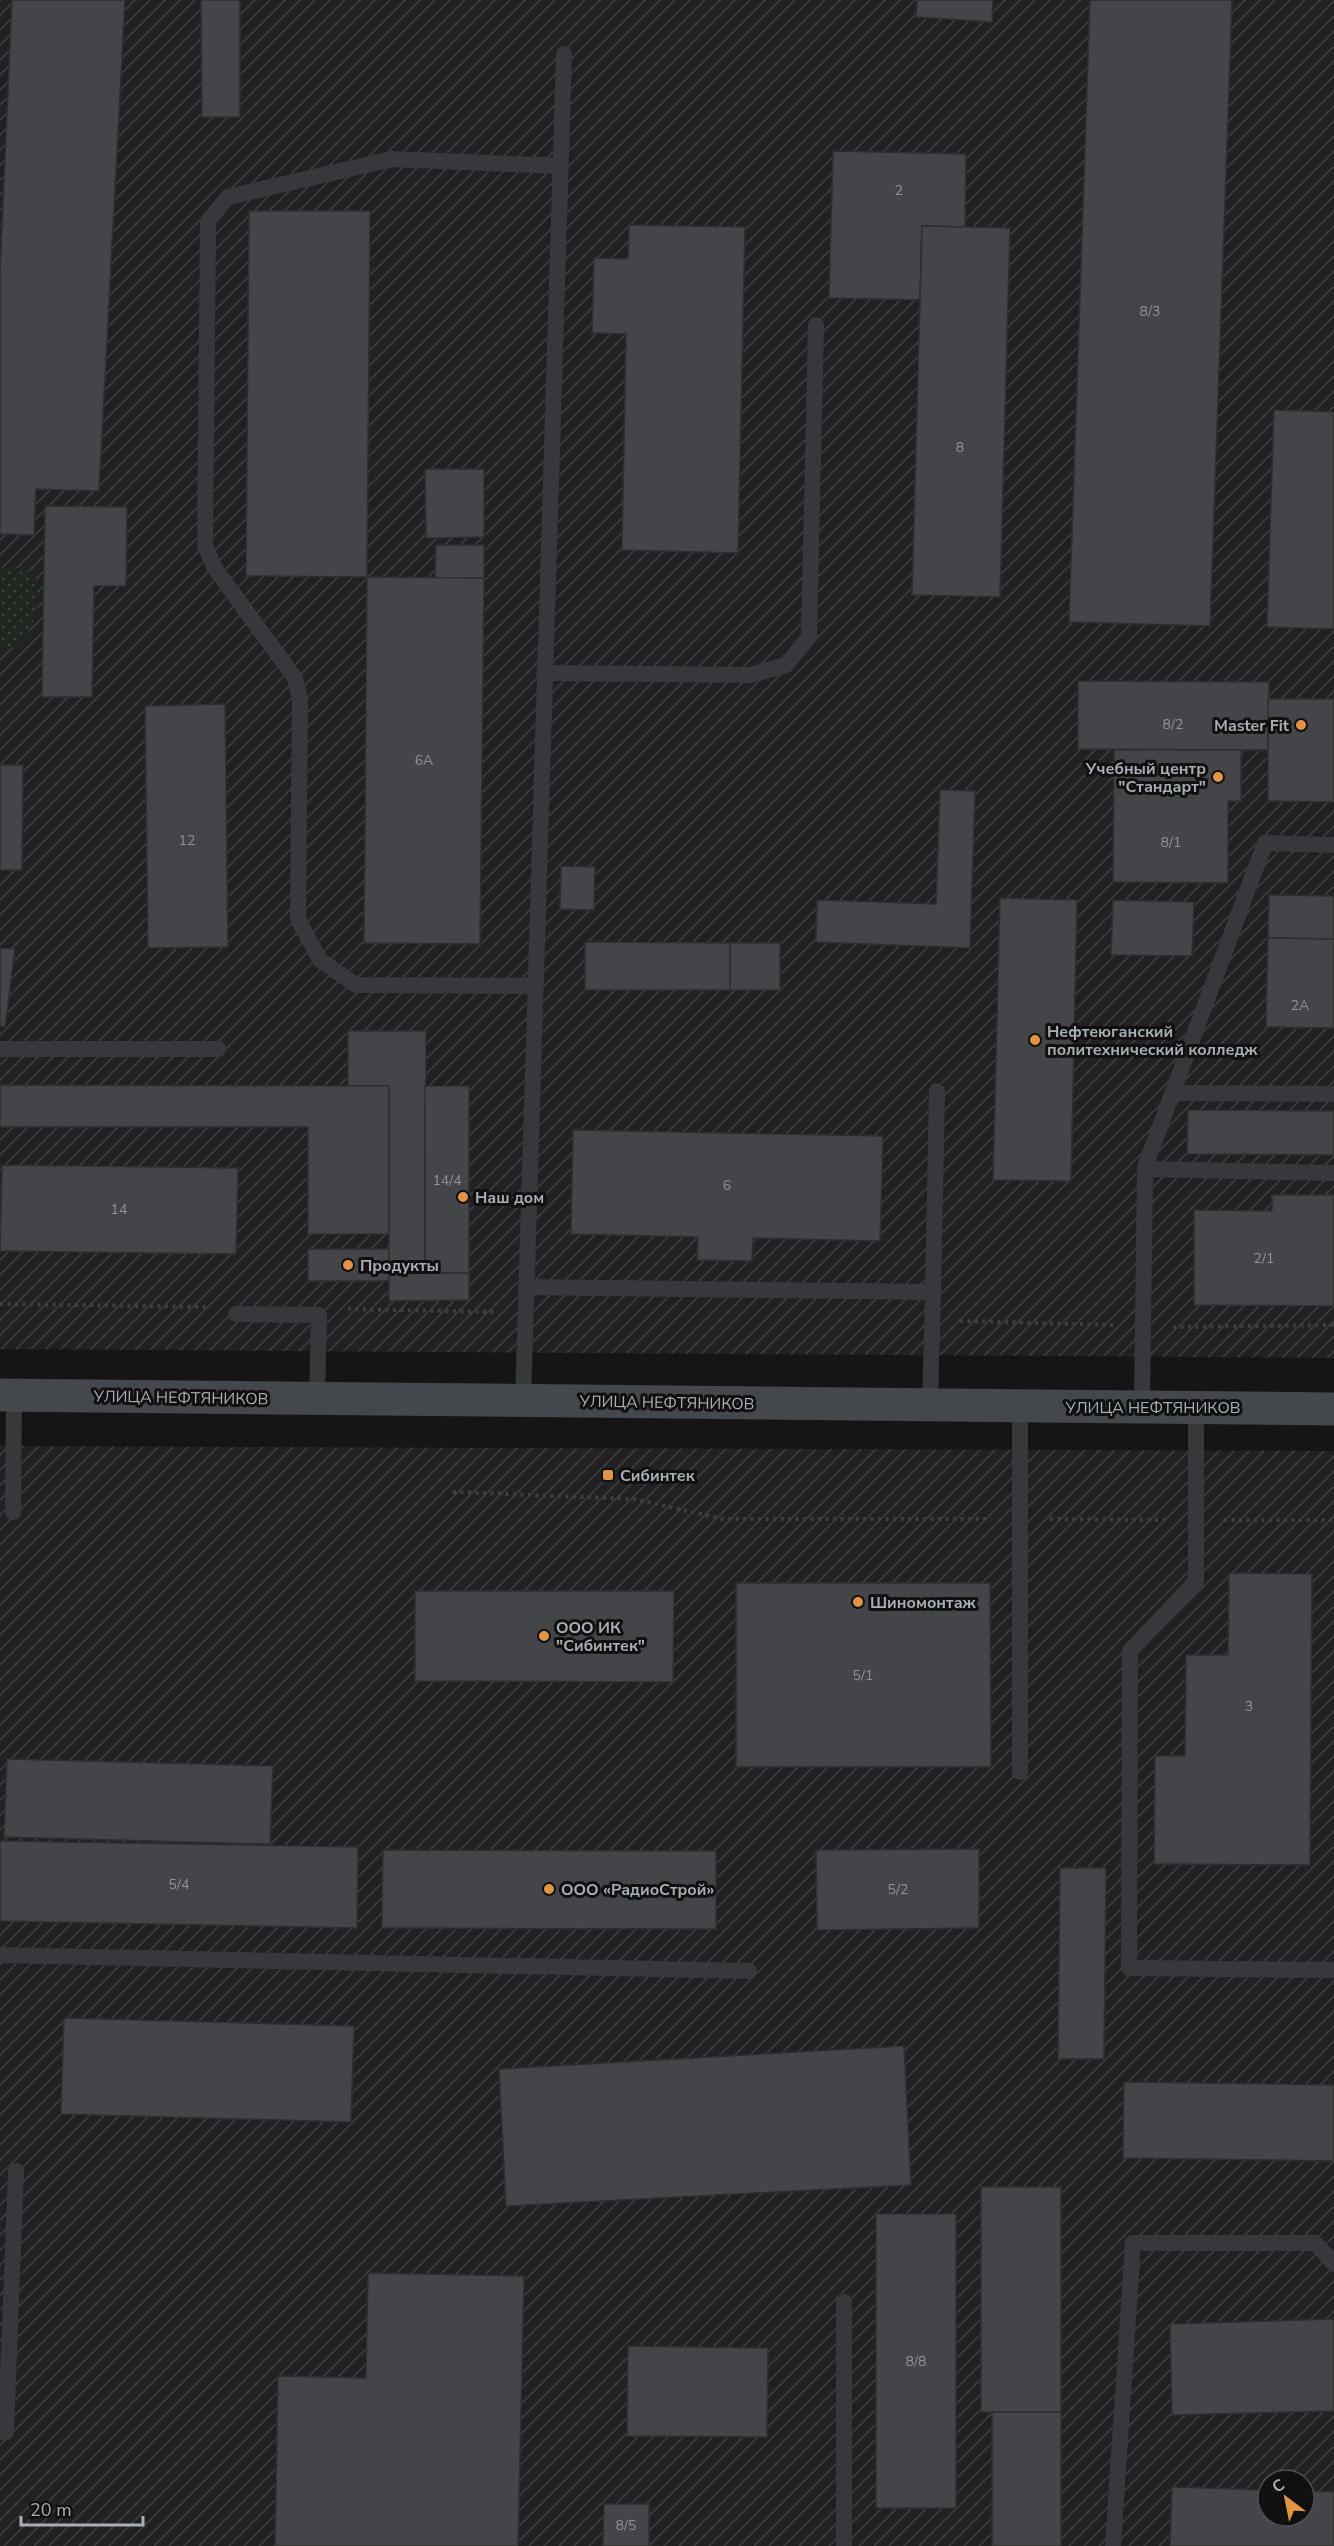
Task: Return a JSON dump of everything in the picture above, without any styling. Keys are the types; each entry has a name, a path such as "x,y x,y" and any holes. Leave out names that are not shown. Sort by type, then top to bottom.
{"main road":[{"name":"УЛИЦА НЕФТЯНИКОВ","path":"7,1396 1334,1409"}],"lane":[{"path":"523,1401 564,54"},
{"path":"534,987 356,985 320,960 298,919 300,699 296,678 214,567 205,545 208,220 228,197 392,159 560,166"},
{"path":"544,673 750,675 786,665 809,637 816,325"},
{"path":"1142,1407 1146,1169 1265,843 1334,845"},
{"path":"0,1049 218,1049"},
{"path":"930,1405 937,1091"},
{"path":"1172,1093 1334,1094"},
{"path":"1146,1169 1334,1173"},
{"path":"526,1287 933,1292"},
{"path":"236,1314 319,1315 317,1399"},
{"path":"7,1396 13,1512"},
{"path":"1020,1406 1020,1772"},
{"path":"1197,1407 1196,1581 1130,1651 1129,1968 1334,1970"},
{"path":"0,1955 749,1971"},
{"path":"0,2432 6,2432 16,2171"},
{"path":"1113,2546 1132,2243 1315,2242 1334,2264"},
{"path":"844,2302 844,2546"}],"path":[{"path":"453,1492 634,1499 723,1519 1334,1520"}],"shaded area":[{"path":"0,0 1334,0 1334,1358 0,1349"},
{"path":"0,568 23,568 36,580 40,590 36,611 27,635 16,646 0,650"},
{"path":"0,1446 1334,1451 1334,2546 0,2546"}],"building":[{"path":"12,0 125,0 99,491 36,489 34,535 0,534 0,271"},
{"path":"201,0 240,0 240,117 202,117"},
{"path":"917,0 993,0 992,22 916,17"},
{"path":"1090,0 1232,0 1210,626 1069,622"},
{"path":"833,151 966,154 965,227 922,226 920,300 829,298"},
{"path":"249,211 370,211 367,577 246,576"},
{"path":"629,225 745,227 738,553 622,550 626,334 592,333 594,258 628,259"},
{"path":"922,226 1010,228 1000,597 912,595"},
{"path":"1274,410 1334,412 1334,629 1267,627"},
{"path":"425,469 484,469 484,537 426,538"},
{"path":"45,506 127,507 126,586 94,586 92,697 42,697"},
{"path":"436,545 484,545 484,578 435,578"},
{"path":"367,577 484,578 480,944 364,943"},
{"path":"1078,681 1269,682 1268,750 1078,749"},
{"name":"Master Fit","path":"1268,699 1334,699 1334,802 1268,801"},
{"path":"225,704 228,947 148,948 145,706"},
{"path":"1114,750 1241,750 1241,801 1228,801 1228,883 1113,882"},
{"path":"0,765 23,765 22,870 0,870"},
{"path":"940,790 975,791 970,948 816,942 817,900 936,904"},
{"path":"561,866 595,867 594,910 560,909"},
{"path":"1269,895 1334,896 1334,939 1268,938"},
{"name":"Нефтеюганский политехнический колледж","path":"1000,898 1077,900 1071,1181 993,1180"},
{"path":"1113,900 1194,902 1192,956 1111,955"},
{"path":"1268,938 1334,939 1334,1028 1266,1027"},
{"path":"585,942 730,943 730,990 585,990"},
{"path":"730,943 780,943 780,990 730,990"},
{"path":"0,948 15,949 5,1027 0,1026"},
{"path":"348,1031 426,1031 425,1273 469,1273 469,1300 389,1301 389,1086 348,1086"},
{"path":"0,1085 389,1086 389,1234 308,1234 308,1127 0,1127"},
{"path":"425,1086 469,1086 469,1273 425,1273"},
{"path":"1188,1110 1334,1111 1334,1155 1187,1154"},
{"path":"573,1130 883,1136 880,1241 753,1238 752,1261 697,1260 698,1237 571,1234"},
{"path":"2,1165 238,1168 236,1254 0,1251"},
{"path":"1272,1195 1334,1195 1334,1306 1194,1305 1194,1210 1272,1211"},
{"name":"Продукты","path":"308,1249 389,1249 389,1281 308,1281"},
{"path":"1229,1573 1312,1574 1310,1865 1154,1864 1155,1756 1185,1756 1186,1655 1228,1655"},
{"path":"736,1583 990,1583 991,1767 736,1767"},
{"name":"ООО ИК \"Сибинтек\"","path":"415,1591 674,1591 673,1682 415,1681"},
{"path":"7,1759 273,1766 270,1844 4,1837"},
{"path":"0,1841 358,1847 357,1928 0,1921"},
{"path":"979,1849 979,1928 817,1930 816,1850"},
{"name":"ООО «РадиоСтрой»","path":"383,1850 716,1851 716,1929 382,1928"},
{"path":"1060,1868 1106,1868 1104,2059 1058,2059"},
{"path":"64,2018 354,2026 351,2122 61,2114"},
{"path":"904,2046 911,2185 506,2206 499,2069"},
{"path":"1124,2082 1334,2085 1334,2161 1123,2158"},
{"path":"981,2187 1061,2187 1061,2412 981,2412"},
{"path":"876,2214 956,2214 956,2508 876,2508"},
{"path":"368,2273 524,2276 518,2546 275,2546 278,2376 366,2378"},
{"path":"1334,2319 1334,2411 1172,2415 1170,2324"},
{"path":"628,2346 768,2348 767,2437 627,2436"},
{"path":"992,2412 1061,2412 1061,2546 992,2546"},
{"path":"1172,2487 1256,2490 1256,2528 1316,2528 1316,2491 1334,2492 1334,2546 1170,2546"},
{"path":"604,2504 649,2504 649,2546 603,2546"}],"place":[{"name":"Master Fit","path":"1301,725"},
{"name":"Учебный центр \"Стандарт\"","path":"1218,777"},
{"name":"Нефтеюганский политехнический колледж","path":"1035,1040"},
{"name":"Наш дом","path":"463,1197"},
{"name":"Продукты","path":"348,1265"},
{"name":"Сибинтек","path":"608,1475"},
{"name":"Шиномонтаж","path":"858,1602"},
{"name":"ООО ИК \"Сибинтек\"","path":"544,1636"},
{"name":"ООО «РадиоСтрой»","path":"549,1889"}]}
